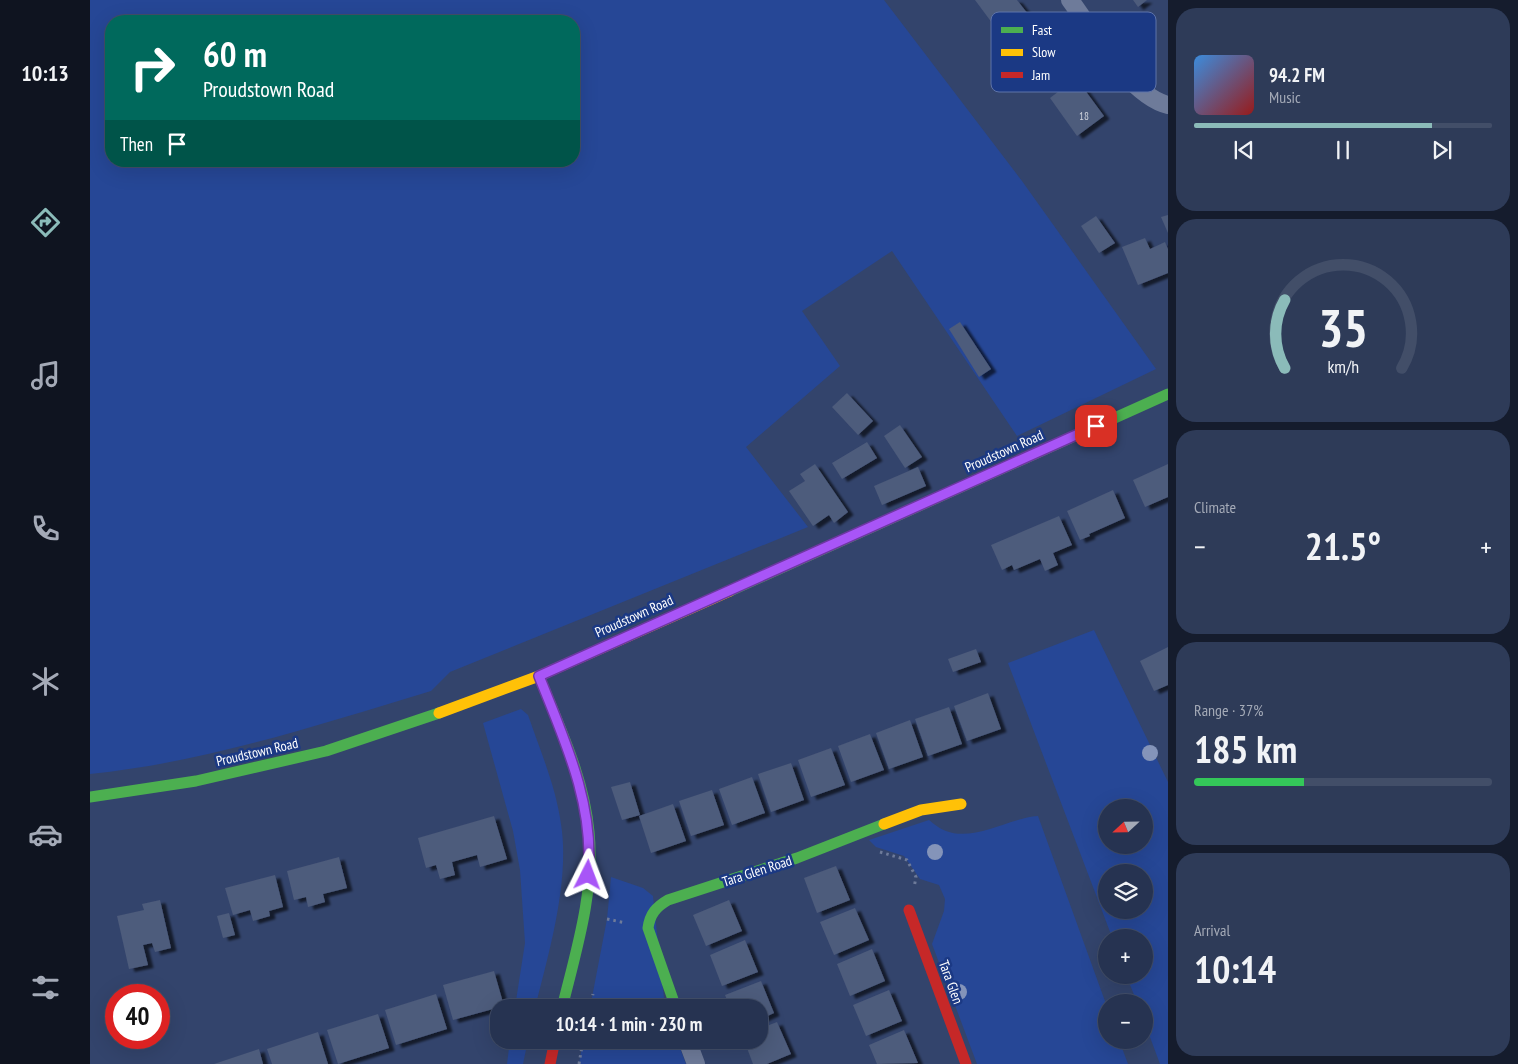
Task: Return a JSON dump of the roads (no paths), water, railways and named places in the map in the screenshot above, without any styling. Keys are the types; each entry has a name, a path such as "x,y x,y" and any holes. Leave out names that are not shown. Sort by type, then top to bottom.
{"main road":[{"name":"Proudstown Road","path":"90,797 196,782 326,751 463,705 539,676 1168,394"},
{"path":"539,676 568,750 586,809 587,819 590,858 583,924 564,999"},
{"name":"Tara Glen Road","path":"673,999 648,928 650,915 656,906 668,900 797,858 921,810 961,804"},
{"name":"Tara Glen","path":"909,910 966,1064"},
{"path":"550,1064 553,1049"}],"street":[{"path":"1070,0 1079,12"},
{"path":"1143,92 1168,105"},
{"path":"690,1049 696,1064"}]}
